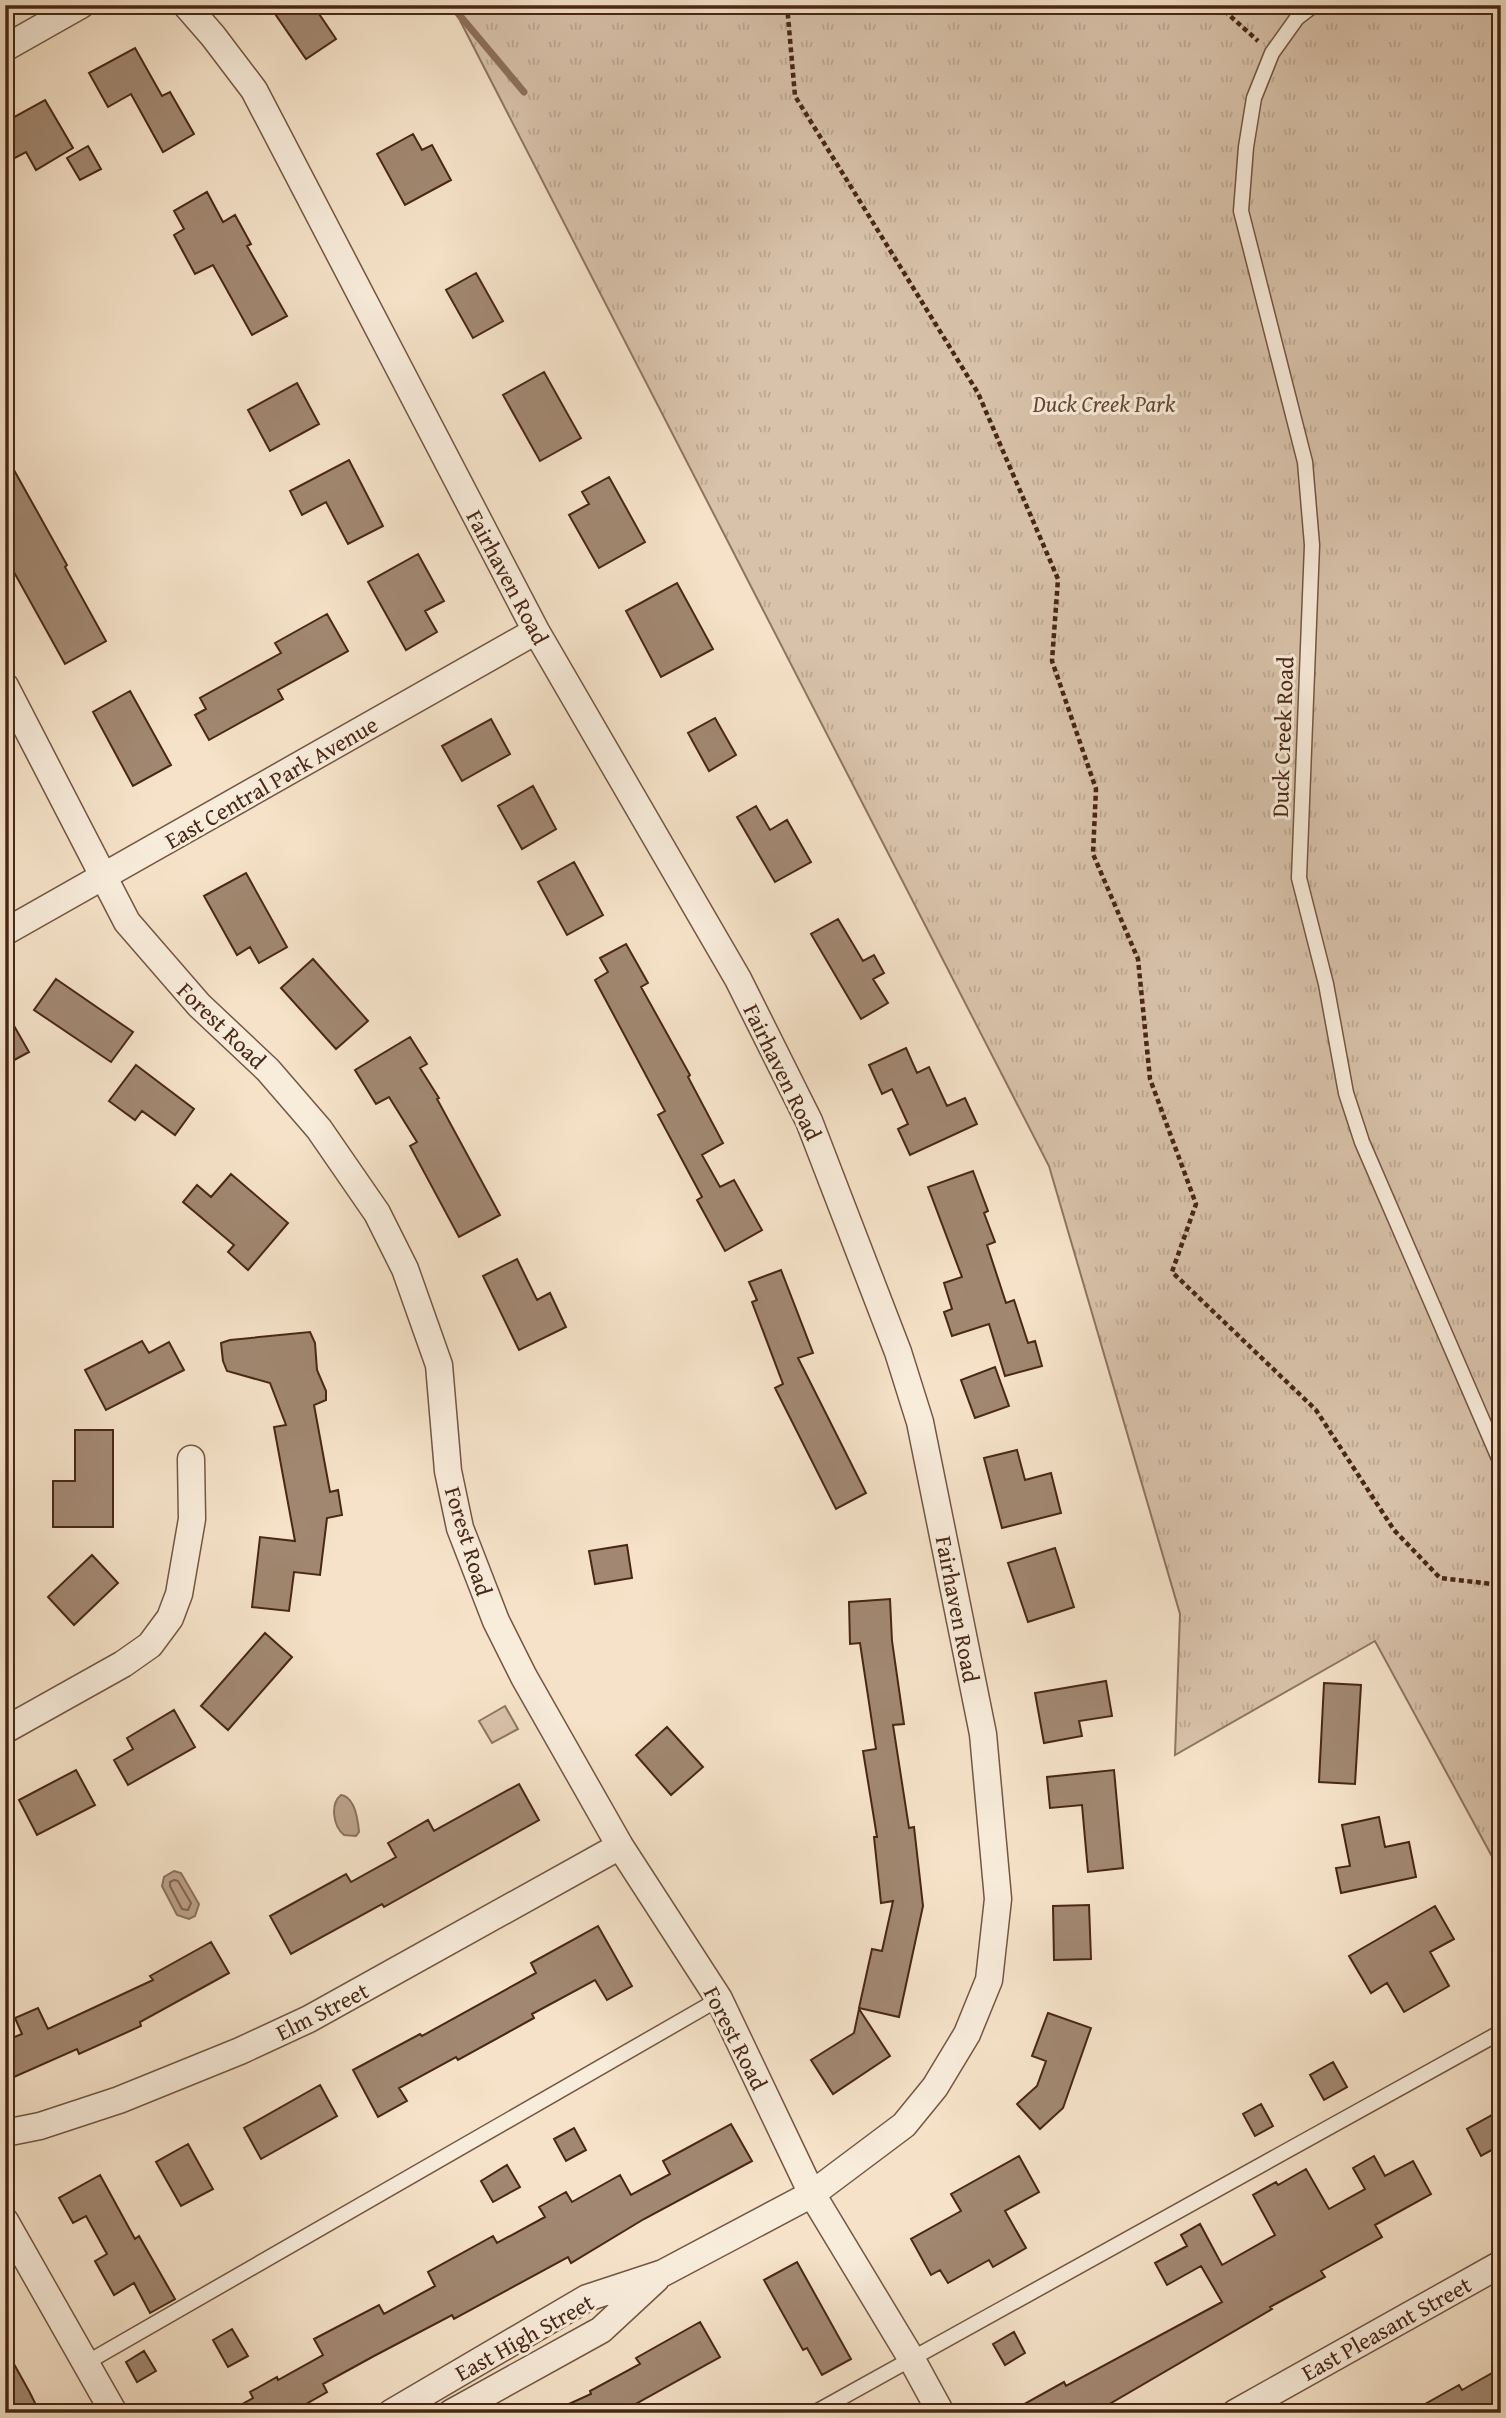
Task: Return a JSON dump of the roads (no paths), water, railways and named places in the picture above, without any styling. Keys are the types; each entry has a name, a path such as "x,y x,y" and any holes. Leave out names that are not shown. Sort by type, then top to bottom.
{"street":[{"path":"5,48 81,5"},
{"name":"Fairhaven Road","path":"186,5 254,90 536,631 738,979 809,1121 898,1352 920,1422 983,1734 998,1899 989,1980 967,2034 935,2087 904,2125 813,2194"},
{"name":"East Central Park Avenue","path":"5,932 536,631"},
{"name":"Forest Road","path":"5,686 127,922 199,1006 268,1070 319,1129 377,1213 405,1269 439,1365 448,1472 460,1528 496,1621 524,1677 620,1846 719,1999 813,2194 941,2413"},
{"path":"5,1730 123,1664 150,1645 170,1618 179,1594 192,1520 191,1460"},
{"name":"Elm Street","path":"5,2133 40,2126 119,2100 309,2019 620,1846"},
{"name":"East High Street","path":"391,2413 587,2298 663,2273 813,2194"},
{"path":"5,2221 114,2413"},
{"name":"East Pleasant Street","path":"1235,2413 1501,2264"},
{"name":"East High Street","path":"451,2413 601,2330 663,2273"}],"lane":[{"name":"Duck Creek Road","path":"1314,5 1297,18 1272,53 1254,98 1246,146 1241,211 1306,462 1312,545 1299,878 1326,984 1346,1093 1362,1142 1501,1463"},
{"path":"86,2363 719,1999"},
{"path":"814,2413 1501,2032"}],"water":[{"path":"341,1795 350,1800 355,1810 359,1832 356,1836 344,1835 335,1821 335,1804"},
{"path":"174,1871 181,1873 199,1904 195,1916 189,1919 177,1915 162,1886 164,1877"}],"waterway":[{"path":"451,5 524,92"}],"park label":[{"name":"Duck Creek Park","path":"1104,403"}]}
